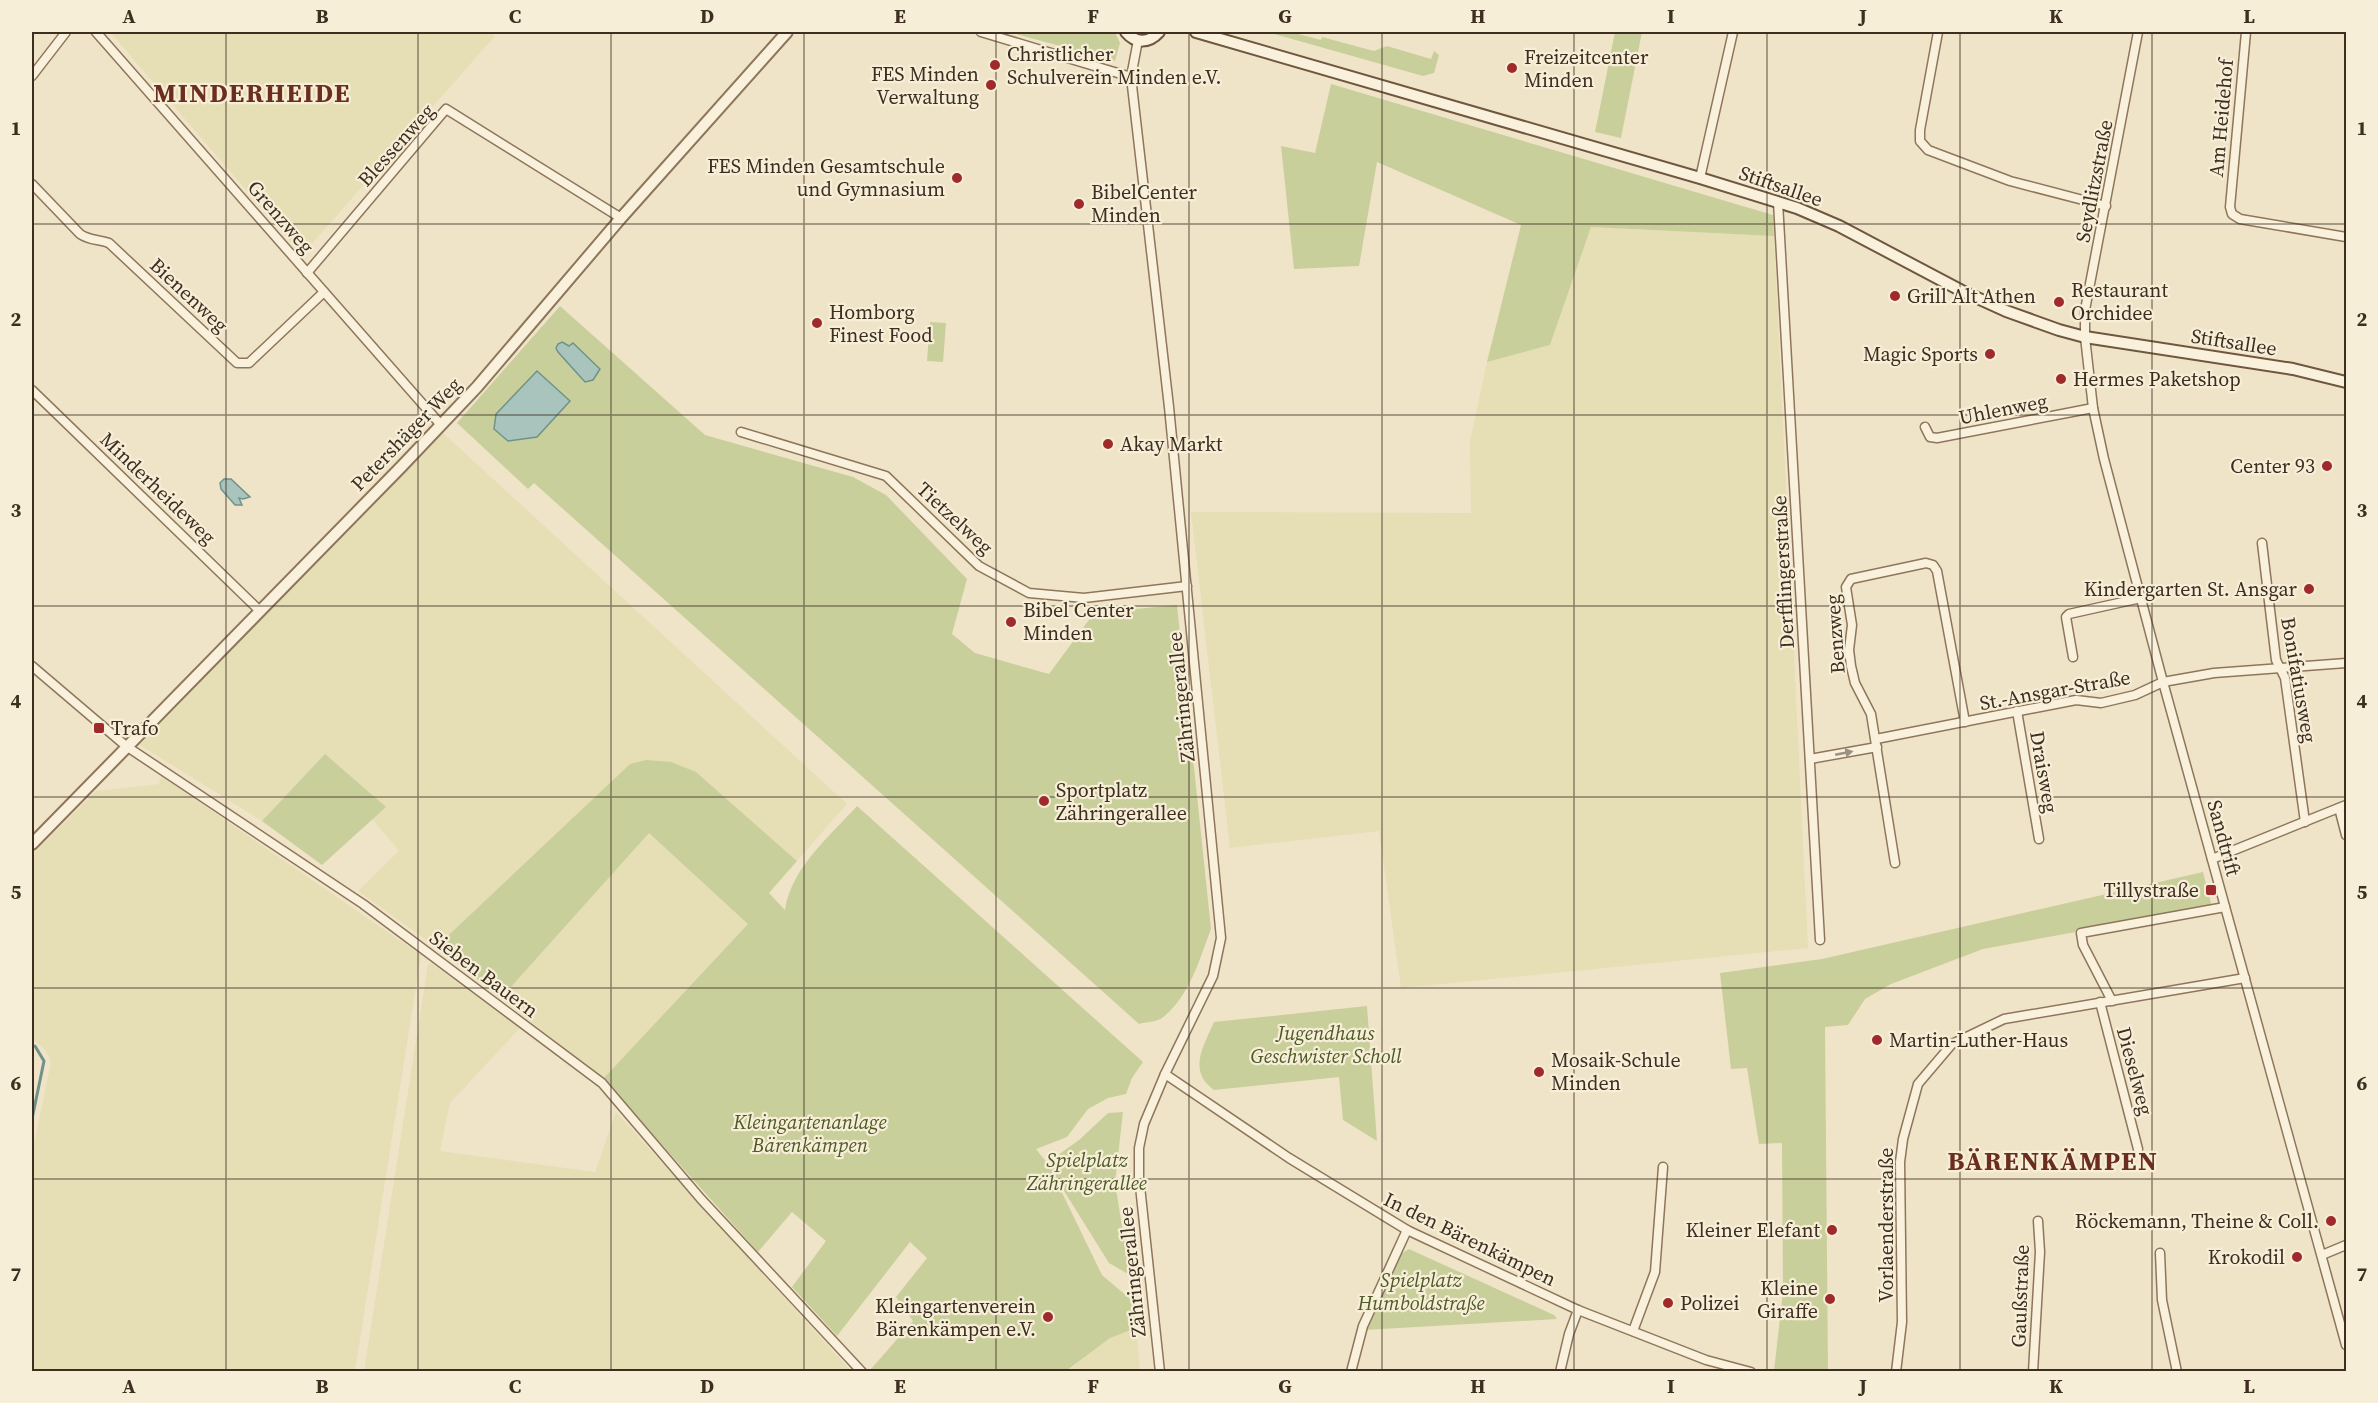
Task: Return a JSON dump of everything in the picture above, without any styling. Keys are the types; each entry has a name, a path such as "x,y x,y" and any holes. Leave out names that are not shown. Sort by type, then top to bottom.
{"main road":[{"name":"Petershäger Weg","path":"32,844 477,387 621,218 787,32"},
{"path":"1126,32 1138,40 1146,41 1154,38 1160,32"},
{"name":"Stiftsallee","path":"1197,32 1778,202 1839,226 1954,288 2019,317 2085,337 2293,369 2346,382"}],"street":[{"path":"33,73 66,32"},
{"name":"Grenzweg","path":"96,32 441,425"},
{"path":"981,32 1131,76"},
{"path":"1700,178 1733,32"},
{"path":"1938,32 1920,130 1920,141 1928,150 2010,181 2106,206"},
{"name":"Seydlitzstraße","path":"2085,337 2085,310 2139,32"},
{"name":"Am Heidehof","path":"2246,32 2230,207 2235,218 2346,237"},
{"name":"Zähringerallee","path":"1138,40 1131,76 1187,586 1221,938 1214,976 1165,1074 1144,1124 1139,1148 1139,1178 1160,1371"},
{"name":"Blessenweg","path":"307,273 446,109 621,218"},
{"name":"Bienenweg","path":"32,184 80,234 89,240 100,239 109,243 237,363 249,363 324,292"},
{"name":"Derfflingerstraße","path":"1778,202 1820,940"},
{"name":"Sandtrift","path":"2085,337 2093,408 2141,598 2346,1345"},
{"name":"Minderheideweg","path":"32,390 260,610"},
{"name":"Uhlenweg","path":"1925,427 1930,437 1937,438 2093,408"},
{"name":"Tietzelweg","path":"741,432 886,476 979,566 1029,593 1084,598 1187,586"},
{"name":"Bonifatiusweg","path":"2262,543 2279,668 2285,678 2305,822"},
{"name":"Benzweg","path":"1895,863 1868,706 1855,683 1851,666 1849,650 1852,625 1846,587 1851,579 1926,563 1933,565 1937,571 1965,722"},
{"path":"2073,657 2065,621 2069,614 2141,598"},
{"name":"St.-Ansgar-Straße","path":"1810,759 2017,711 2076,700 2101,703 2135,695 2163,682 2214,674 2346,663"},
{"name":"Sieben Bauern","path":"32,666 126,746 363,904 602,1083 701,1199 862,1371"},
{"name":"Draisweg","path":"2017,711 2039,839"},
{"path":"2212,859 2343,806 2346,835"},
{"path":"2112,1000 2083,945 2081,933 2225,907"},
{"name":"Vorlaenderstraße","path":"1896,1371 1902,1322 1900,1162 1903,1139 1918,1084 1952,1044 2004,1018 2245,978"},
{"name":"Dieselweg","path":"2100,1002 2138,1149"},
{"name":"In den Bärenkämpen","path":"1165,1074 1289,1158 1407,1230 1578,1310 1706,1360 1751,1371"},
{"path":"1634,1331 1656,1264 1663,1167"},
{"name":"Gaußstraße","path":"2034,1371 2040,1252 2038,1221"},
{"path":"1351,1371 1363,1326 1407,1230"},
{"path":"2322,1255 2346,1245"},
{"path":"2160,1253 2162,1300 2177,1371"},
{"path":"1560,1371 1569,1334 1578,1310"},
{"path":"1703,1371 1706,1360"}],"shaded area":[{"path":"110,32 488,32 495,36 302,255"},
{"path":"1591,227 1774,236 1808,948 1401,988 1379,831 1230,848 1191,512 1471,513 1470,441 1487,362 1550,345"},
{"path":"443,433 847,804 797,861 696,772 630,764 436,947 358,891 399,851 372,819 385,807 325,755 262,821 140,745"},
{"path":"161,776 421,955 355,1371 32,1371 32,1154 51,1062 46,1051 32,1038 32,855 96,791 159,784"},
{"path":"649,833 749,923 603,1079 501,998"},
{"path":"431,963 520,1028 450,1103 440,1151 595,1172 616,1112 851,1371 364,1371 428,965"},
{"path":"1136,1328 1140,1371 1066,1372 1110,1338"}],"green space":[{"path":"1009,32 1115,32 1120,43 1115,61"},
{"path":"1267,32 1291,32 1321,40 1322,37 1374,51 1387,46 1431,59 1434,51 1439,55 1434,73 1423,76"},
{"path":"1615,32 1642,32 1621,138 1595,132"},
{"path":"1331,84 1773,215 1774,236 1591,227 1550,345 1487,362 1521,225 1377,162 1359,266 1294,269 1281,146 1315,153"},
{"name":"Sportplatz Zähringerallee","path":"560,306 705,435 853,477 886,495 967,579 952,634 975,653 1049,674 1094,613 1177,605 1211,929 1198,965 1180,1000 1162,1018 1139,1024 534,483 528,489 457,423"},
{"path":"930,322 946,323 943,362 927,361"},
{"path":"325,754 386,807 322,865 262,821"},
{"path":"646,760 671,762 696,772 797,861 769,893 785,910 795,880 803,867 857,806 1143,1062 1132,1078 1126,1094 1108,1098 1088,1109 1067,1137 1036,1149 1047,1163 1079,1140 1108,1113 1123,1112 1115,1183 1130,1275 1109,1263 1051,1170 1102,1275 1135,1303 1136,1328 1110,1338 1066,1371 873,1371 871,1369 913,1321 896,1297 927,1258 910,1242 837,1336 792,1287 826,1241 792,1212 758,1252 603,1079 748,924 649,833 501,998 436,947 630,764"},
{"path":"2203,872 2212,907 1983,949 1891,984 1865,999 1848,1025 1825,1027 1828,1371 1774,1371 1783,1291 1782,1143 1759,1144 1747,1068 1731,1069 1720,973 1822,959"},
{"name":"Jugendhaus Geschwister Scholl","path":"1367,1006 1377,1141 1343,1120 1339,1077 1214,1090 1201,1075 1200,1057 1214,1022"},
{"name":"Spielplatz Humboldstraße","path":"1409,1249 1554,1315 1557,1319 1364,1330 1401,1254"}],"water":[{"path":"562,342 569,346 573,343 600,369 593,380 585,382 558,352 556,348"},
{"path":"537,371 570,401 537,437 508,441 494,429 496,414"},
{"path":"224,479 231,479 250,497 239,498 242,505 235,505 221,489 220,483"}],"waterway":[{"path":"32,1119 44,1061 35,1046"}],"place":[{"name":"Christlicher Schulverein Minden e.V.","path":"995,65"},
{"name":"Freizeitcenter Minden","path":"1512,68"},
{"name":"FES Minden Verwaltung","path":"991,85"},
{"name":"FES Minden Gesamtschule und Gymnasium","path":"957,178"},
{"name":"BibelCenter Minden","path":"1079,204"},
{"name":"Grill Alt Athen","path":"1895,296"},
{"name":"Restaurant Orchidee","path":"2059,302"},
{"name":"Homborg Finest Food","path":"817,323"},
{"name":"Magic Sports","path":"1990,354"},
{"name":"Hermes Paketshop","path":"2061,379"},
{"name":"Akay Markt","path":"1108,444"},
{"name":"Center 93","path":"2327,466"},
{"name":"Kindergarten St. Ansgar","path":"2309,589"},
{"name":"Bibel Center Minden","path":"1011,622"},
{"name":"Trafo","path":"99,728"},
{"name":"Sportplatz Zähringerallee","path":"1044,801"},
{"name":"Tillystraße","path":"2211,890"},
{"name":"Martin-Luther-Haus","path":"1877,1040"},
{"name":"Mosaik-Schule Minden","path":"1539,1072"},
{"name":"Röckemann, Theine & Coll.","path":"2331,1221"},
{"name":"Kleiner Elefant","path":"1832,1230"},
{"name":"Krokodil","path":"2297,1257"},
{"name":"Kleine Giraffe","path":"1830,1299"},
{"name":"Polizei","path":"1668,1303"},
{"name":"Kleingartenverein Bärenkämpen e.V.","path":"1048,1317"}],"district":[{"name":"MINDERHEIDE","path":"252,93"},
{"name":"BÄRENKÄMPEN","path":"2053,1161"}],"park label":[{"name":"Kleingartenanlage Bärenkämpen","path":"810,1134"},
{"name":"Spielplatz Zähringerallee","path":"1087,1172"}]}
